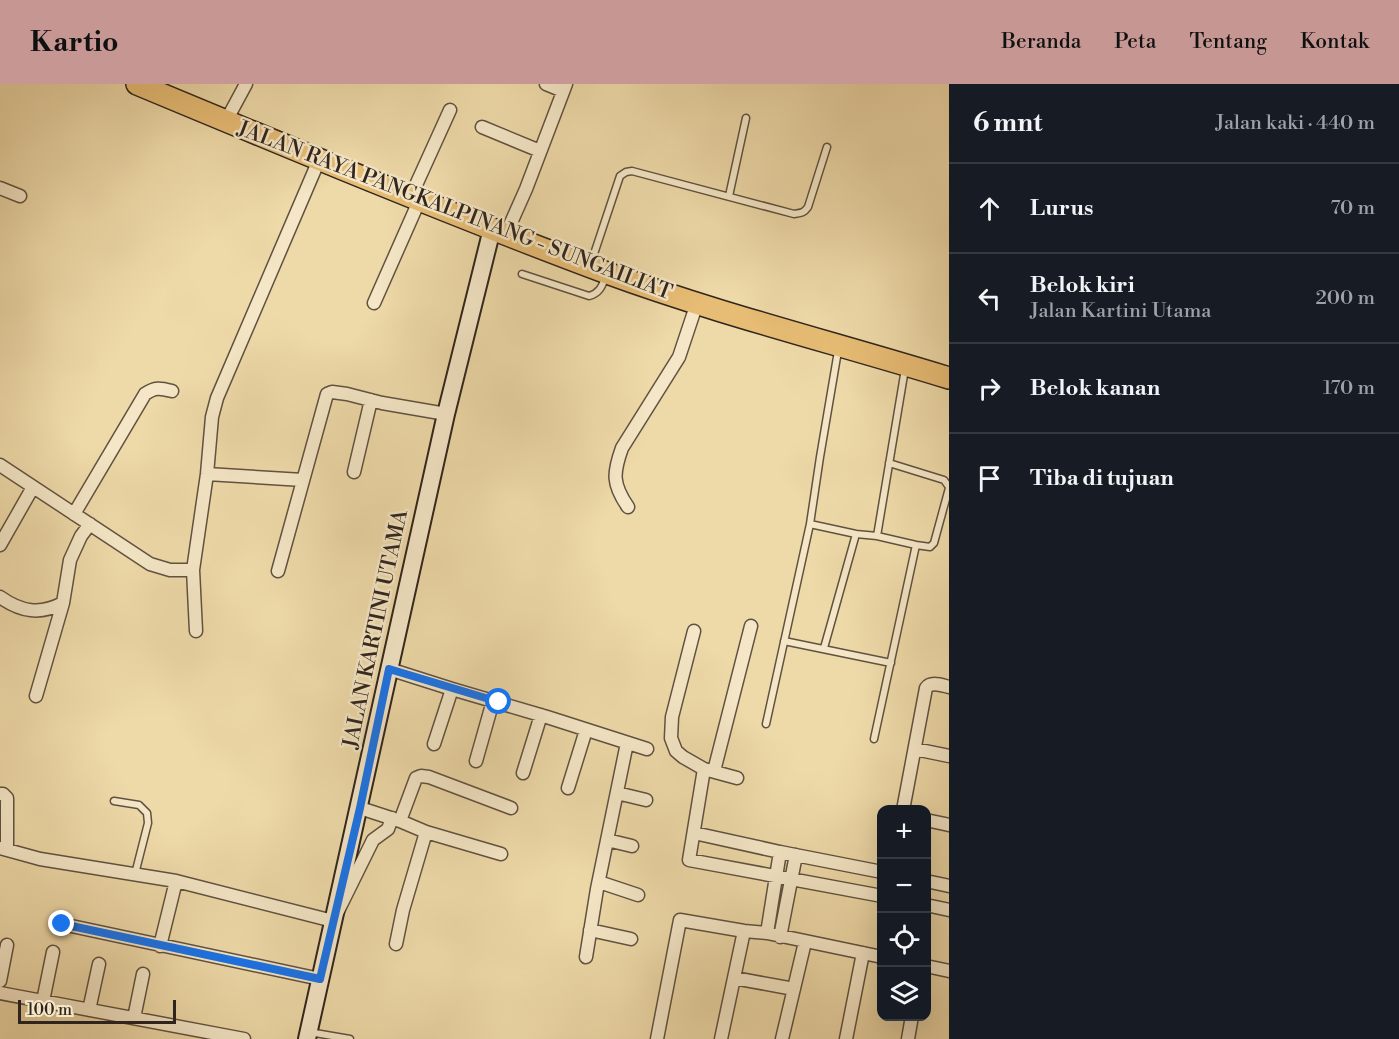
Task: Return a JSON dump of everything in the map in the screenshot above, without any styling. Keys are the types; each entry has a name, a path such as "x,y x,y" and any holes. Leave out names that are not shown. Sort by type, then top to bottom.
{"highway":[{"name":"JALAN RAYA PANGKALPINANG - SUNGAILIAT","path":"137,84 318,160 599,269 697,303 949,378"}],"street":[{"path":"226,121 246,84"},
{"path":"499,231 526,189 565,88 546,84"},
{"path":"374,303 450,110"},
{"path":"482,127 540,151"},
{"path":"196,631 193,570 207,474 212,417 217,398 318,160"},
{"path":"0,188 20,196"},
{"name":"JALAN KARTINI UTAMA","path":"308,1035 446,414 499,231"},
{"path":"628,507 619,494 616,483 622,448 679,357 697,303"},
{"path":"74,514 145,394 152,389 161,388 172,391"},
{"path":"278,571 327,394 332,392 446,414"},
{"path":"354,472 371,400"},
{"path":"0,465 150,564 170,570 193,570"},
{"path":"207,474 303,480"},
{"path":"0,545 33,487"},
{"path":"36,696 63,603 73,551 90,524"},
{"path":"0,597 36,612 63,603"},
{"path":"751,626 709,770 689,860 877,895"},
{"path":"694,631 672,717 671,738 676,751 683,757 709,770 737,778"},
{"path":"389,669 647,749"},
{"path":"904,805 926,688 932,684 949,687"},
{"path":"434,744 452,689"},
{"path":"476,761 493,701"},
{"path":"523,773 540,715"},
{"path":"568,788 586,730"},
{"path":"585,957 627,743"},
{"path":"915,749 949,756"},
{"path":"0,794 7,798 4,849 40,859 176,880 333,921 373,840 388,829 396,819 418,776 429,777 511,808"},
{"path":"617,793 646,800"},
{"path":"360,808 396,819 426,832 501,854"},
{"path":"931,821 949,825"},
{"path":"396,944 403,910 426,832"},
{"path":"694,833 877,871"},
{"path":"607,840 633,846"},
{"path":"766,933 780,852"},
{"path":"780,937 796,855"},
{"path":"160,946 176,880"},
{"path":"599,882 638,895"},
{"path":"931,882 949,886"},
{"path":"931,906 949,910"},
{"path":"657,1039 680,920 766,933 877,956"},
{"path":"62,924 320,979"},
{"path":"590,930 631,939"},
{"path":"721,1039 744,931"},
{"path":"783,1039 805,942"},
{"path":"0,981 7,945"},
{"path":"43,1001 53,952"},
{"path":"846,1039 863,953"},
{"path":"89,1010 99,964"},
{"path":"931,967 949,971"},
{"path":"134,1018 143,974"},
{"path":"734,978 795,989"},
{"path":"0,993 244,1039"},
{"path":"908,1039 911,1021"}],"lane":[{"path":"729,196 746,118"},
{"path":"522,274 589,296 596,294 600,290 599,269 620,176 626,172 632,171 794,214 805,212 808,207 827,147"},
{"path":"766,724 810,524 839,346"},
{"path":"877,536 906,365"},
{"path":"810,524 927,548 934,543 949,488 944,480 889,464"},
{"path":"824,648 855,534"},
{"path":"874,739 916,546"},
{"path":"784,641 891,663"},
{"path":"114,801 139,805 147,813 148,823 135,874"},
{"path":"308,1035 350,1039"}],"route":[{"path":"62,924 320,979 360,808 389,669 499,702"}]}
